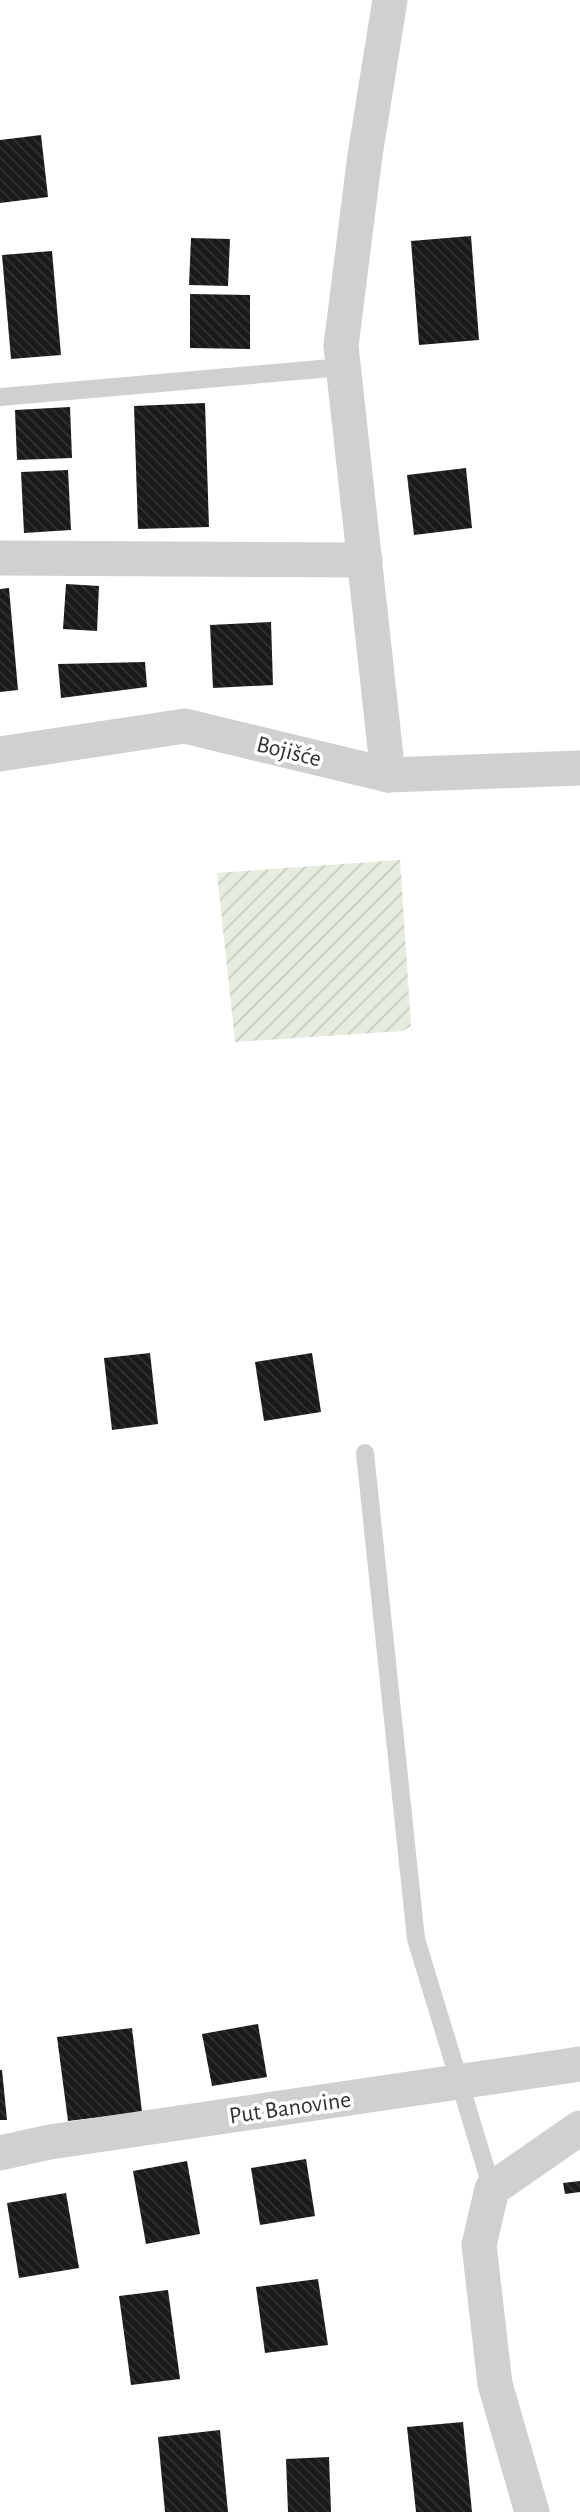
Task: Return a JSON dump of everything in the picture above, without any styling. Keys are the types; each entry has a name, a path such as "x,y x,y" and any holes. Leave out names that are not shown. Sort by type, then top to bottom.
{"street":[{"path":"388,775 341,346 360,196 390,0"},
{"path":"0,558 365,560"},
{"name":"Bojišće","path":"0,754 185,726 388,775 580,768"},
{"name":"Put Banovine","path":"0,2153 50,2142 580,2064"},
{"path":"532,2512 495,2384 479,2245 492,2189 580,2129"}],"lane":[{"path":"0,397 343,367"},
{"path":"365,1453 416,1939 492,2189"}],"shaded area":[{"path":"400,860 411,1026 403,1031 235,1042 217,873"}],"building":[{"path":"41,135 48,197 0,203 0,140"},
{"path":"471,236 479,340 419,345 411,241"},
{"path":"191,238 230,239 228,286 189,285"},
{"path":"52,251 61,355 11,359 2,255"},
{"path":"190,294 250,295 250,349 190,348"},
{"path":"205,403 209,527 138,529 134,406"},
{"path":"70,407 72,458 17,460 15,410"},
{"path":"466,468 472,528 414,535 407,475"},
{"path":"68,470 71,530 24,533 21,472"},
{"path":"66,584 99,586 97,631 63,629"},
{"path":"9,588 18,690 0,692 0,589"},
{"path":"271,622 273,685 213,688 210,625"},
{"path":"145,662 147,687 61,698 58,664"},
{"path":"150,1353 158,1424 112,1430 104,1358"},
{"path":"312,1353 321,1412 264,1421 255,1362"},
{"path":"258,2024 267,2077 212,2086 202,2034"},
{"path":"132,2028 142,2112 68,2121 57,2037"},
{"path":"2,2070 7,2120 0,2120"},
{"path":"306,2159 315,2216 260,2225 251,2168"},
{"path":"187,2161 200,2234 146,2244 133,2171"},
{"path":"580,2181 580,2192 565,2194 563,2183"},
{"path":"66,2193 79,2268 19,2278 7,2203"},
{"path":"318,2279 328,2345 265,2353 256,2287"},
{"path":"168,2290 180,2379 131,2385 119,2296"},
{"path":"463,2422 472,2512 416,2512 407,2427"},
{"path":"220,2430 228,2512 165,2512 158,2437"},
{"path":"329,2457 331,2512 288,2512 286,2459"}]}
